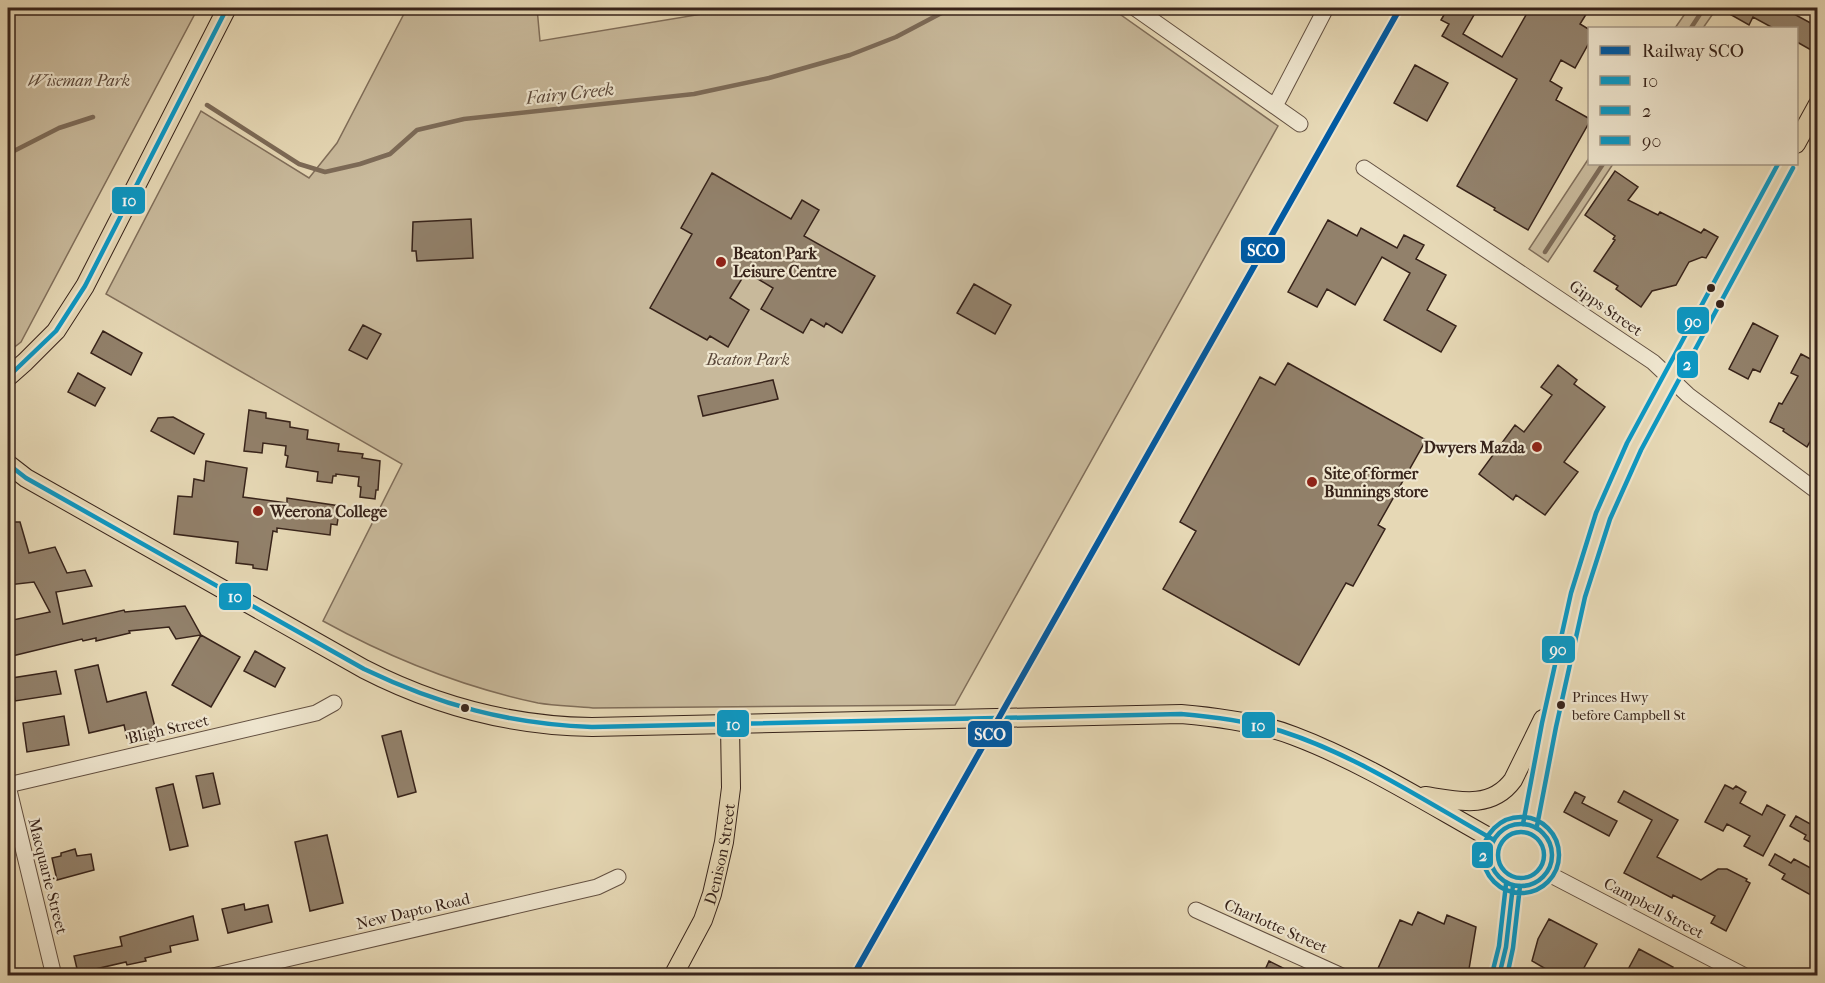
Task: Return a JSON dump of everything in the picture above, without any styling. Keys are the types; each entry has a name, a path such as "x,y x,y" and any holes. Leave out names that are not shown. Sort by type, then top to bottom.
{"main road":[{"path":"8,377 56,331 85,286 227,8"},
{"path":"1798,142 1818,104"},
{"path":"1530,825 1534,792 1578,595 1603,516 1634,447 1785,165"},
{"path":"8,464 36,483 364,669 436,700 496,717 562,727 1181,714 1217,717 1292,735 1340,755 1494,840"},
{"path":"1411,794 1473,802 1489,799 1503,792 1523,762 1557,688"},
{"name":"Denison Street","path":"673,975 703,920 715,884 724,842 731,788 730,725"},
{"path":"1516,825 1530,825 1542,832 1552,851 1546,873 1537,882 1526,886 1513,885 1499,878 1490,858 1494,840 1505,828 1516,825"},
{"path":"1499,975 1506,947 1513,885"}],"street":[{"path":"1135,8 1300,124"},
{"path":"1275,106 1326,8"},
{"name":"Gipps Street","path":"1364,168 1653,362 1688,395 1818,492"},
{"name":"Bligh Street","path":"8,785 316,713 334,704"},
{"name":"Macquarie Street","path":"8,785 54,975"},
{"name":"Campbell Street","path":"1546,873 1744,975"},
{"name":"New Dapto Road","path":"213,975 597,887 618,877"},
{"name":"Charlotte Street","path":"1196,910 1342,975"}],"green space":[{"name":"Wiseman Park","path":"8,8 198,8 21,342 8,352"},
{"name":"Beaton Park","path":"407,8 537,8 540,41 738,8 1111,8 1278,126 955,705 593,708 545,704 482,689 428,670 374,647 323,621 402,464 106,294 201,111 309,178 337,143"},
{"path":"1689,8 1717,8 1704,27 1676,27"},
{"path":"1588,160 1588,165 1612,165 1548,262 1529,249"}],"building":[{"path":"1448,8 1478,8 1463,34 1502,57 1530,8 1590,8 1580,24 1588,29 1588,45 1575,68 1561,60 1550,81 1562,88 1556,100 1588,118 1588,125 1528,230 1457,186 1517,79 1442,36 1449,24 1441,20"},
{"path":"1719,8 1783,8 1818,27 1818,39 1811,50 1798,43 1798,27 1771,27 1753,17 1749,25"},
{"path":"1415,65 1448,83 1427,121 1394,103"},
{"path":"1615,171 1638,187 1628,200 1658,215 1660,212 1701,233 1704,229 1718,237 1706,258 1702,257 1689,262 1676,285 1652,291 1641,307 1616,289 1618,286 1594,271 1615,240 1613,239 1615,236 1585,215"},
{"name":"Beaton Park Leisure Centre","path":"712,173 791,219 802,200 819,210 804,236 875,276 842,333 826,323 824,327 811,319 803,333 761,309 773,288 746,272 730,298 749,310 728,347 710,336 707,340 650,308 692,234 681,228"},
{"path":"471,219 473,258 417,261 416,251 412,251 413,222"},
{"path":"1328,220 1357,236 1361,228 1397,248 1404,235 1424,245 1416,259 1446,275 1427,310 1456,326 1441,352 1384,320 1410,273 1382,257 1355,305 1327,289 1317,307 1288,292"},
{"path":"974,284 1011,305 995,334 957,313"},
{"path":"1753,323 1778,336 1760,372 1753,369 1748,379 1729,369"},
{"path":"363,325 381,334 367,359 349,350"},
{"path":"103,331 142,353 131,375 91,353"},
{"path":"1801,354 1818,363 1818,428 1807,447 1783,431 1784,429 1770,422 1779,403 1782,404 1798,376 1791,373"},
{"name":"Site of former Bunnings store","path":"1288,363 1426,440 1378,525 1385,529 1353,586 1346,583 1299,665 1163,589 1196,531 1180,522 1260,377 1275,385"},
{"name":"Dwyers Mazda","path":"1558,365 1577,380 1574,384 1605,407 1564,462 1578,472 1545,515 1516,495 1513,500 1479,474 1515,425 1524,432 1552,395 1541,387"},
{"path":"78,373 105,388 95,406 68,392"},
{"path":"773,380 778,399 703,416 698,396"},
{"path":"249,410 266,413 266,418 290,422 290,427 308,430 307,439 339,444 338,451 363,454 362,458 380,461 378,490 376,490 375,499 360,497 359,477 336,474 333,476 332,483 317,481 318,472 286,467 288,456 285,455 286,446 263,443 262,453 244,451"},
{"path":"173,417 204,434 194,454 151,431 158,418"},
{"name":"Weerona College","path":"206,461 247,468 243,497 287,503 287,498 340,506 337,525 331,524 330,535 277,528 277,532 273,531 267,570 236,563 238,542 174,534 178,496 192,497 194,479 204,481"},
{"path":"8,522 20,522 29,553 55,547 67,573 85,570 92,586 56,592 63,624 124,610 125,612 185,606 201,635 176,639 169,627 129,631 130,633 96,641 96,638 83,641 82,639 8,657 8,621 50,612 34,582 8,585"},
{"path":"201,635 240,657 211,707 172,685"},
{"path":"255,651 285,668 275,687 244,671"},
{"path":"98,665 107,702 146,692 156,731 127,738 124,725 89,733 75,670"},
{"path":"56,671 61,694 15,701 12,678"},
{"path":"64,716 69,745 27,752 23,723"},
{"path":"401,731 416,792 398,797 382,736"},
{"path":"213,773 220,804 203,808 196,776"},
{"path":"173,784 188,846 170,850 156,788"},
{"path":"1725,785 1733,789 1736,786 1746,792 1740,803 1762,815 1767,805 1785,815 1763,856 1744,846 1750,836 1727,824 1723,831 1705,822"},
{"path":"1624,791 1678,820 1657,857 1701,880 1718,869 1727,869 1747,879 1746,881 1750,883 1726,931 1711,923 1715,916 1673,895 1672,898 1624,873 1652,820 1618,802"},
{"path":"1575,792 1585,797 1582,803 1617,821 1609,836 1564,812"},
{"path":"1818,814 1818,846 1804,839 1806,835 1790,826 1796,816 1812,825"},
{"path":"327,835 343,903 310,911 295,842"},
{"path":"75,849 77,856 91,854 94,870 57,880 52,858"},
{"path":"1775,854 1791,863 1794,859 1818,872 1818,899 1782,879 1785,874 1769,865"},
{"path":"244,904 245,910 268,905 272,922 228,933 222,909"},
{"path":"1418,912 1444,924 1447,915 1476,927 1468,975 1375,975 1400,920 1412,925"},
{"path":"193,916 198,940 170,946 171,952 145,958 146,961 127,965 126,962 78,973 74,956 122,946 120,937"},
{"path":"1549,919 1597,944 1580,975 1542,975 1546,969 1532,961 1538,939"},
{"path":"1639,949 1673,967 1669,975 1625,975"},
{"path":"1269,961 1297,975 1271,975 1264,972"}],"waterway":[{"name":"Fairy Creek","path":"207,105 299,164 325,172 390,154 417,130 464,119 694,94 769,78 850,55 896,37 951,8"},
{"path":"1692,27 1704,8"},
{"name":"Fairy Creek","path":"8,154 59,128 93,117"},
{"path":"1545,252 1602,165"}],"rail line":[{"name":"SCO","path":"853,976 1400,8"}],"transit line":[{"name":"10","path":"8,377 56,331 85,286 227,8"},
{"name":"90","path":"1523,824 1542,723 1571,593 1596,513 1627,443 1777,165"},
{"name":"2","path":"1537,826 1585,597 1610,519 1641,450 1793,168"},
{"name":"10","path":"8,464 26,478 364,669 420,693 475,710 532,722 592,727 1181,714 1219,718 1281,731 1309,741 1390,780 1494,840"},
{"name":"2","path":"1521,817 1536,820 1548,828 1556,840 1559,855 1556,870 1548,882 1536,890 1521,893 1506,890 1494,882 1486,870 1483,855 1486,840 1494,828 1506,820 1521,817"},
{"name":"10","path":"1521,824 1543,833 1552,855 1543,877 1521,886 1499,877 1490,855 1499,833 1521,824"},
{"name":"90","path":"1521,832 1537,839 1544,855 1537,871 1521,878 1505,871 1498,855 1505,839 1521,832"},
{"name":"90","path":"1492,974 1499,946 1506,884"},
{"name":"10","path":"1499,976 1506,947 1513,885"},
{"name":"2","path":"1507,976 1513,948 1520,886"}],"place":[{"name":"Beaton Park Leisure Centre","path":"721,262"},
{"name":"Dwyers Mazda","path":"1537,447"},
{"name":"Site of former Bunnings store","path":"1312,482"},
{"name":"Weerona College","path":"258,511"},
{"name":"Princes Hwy before Campbell St","path":"1561,705"}]}
